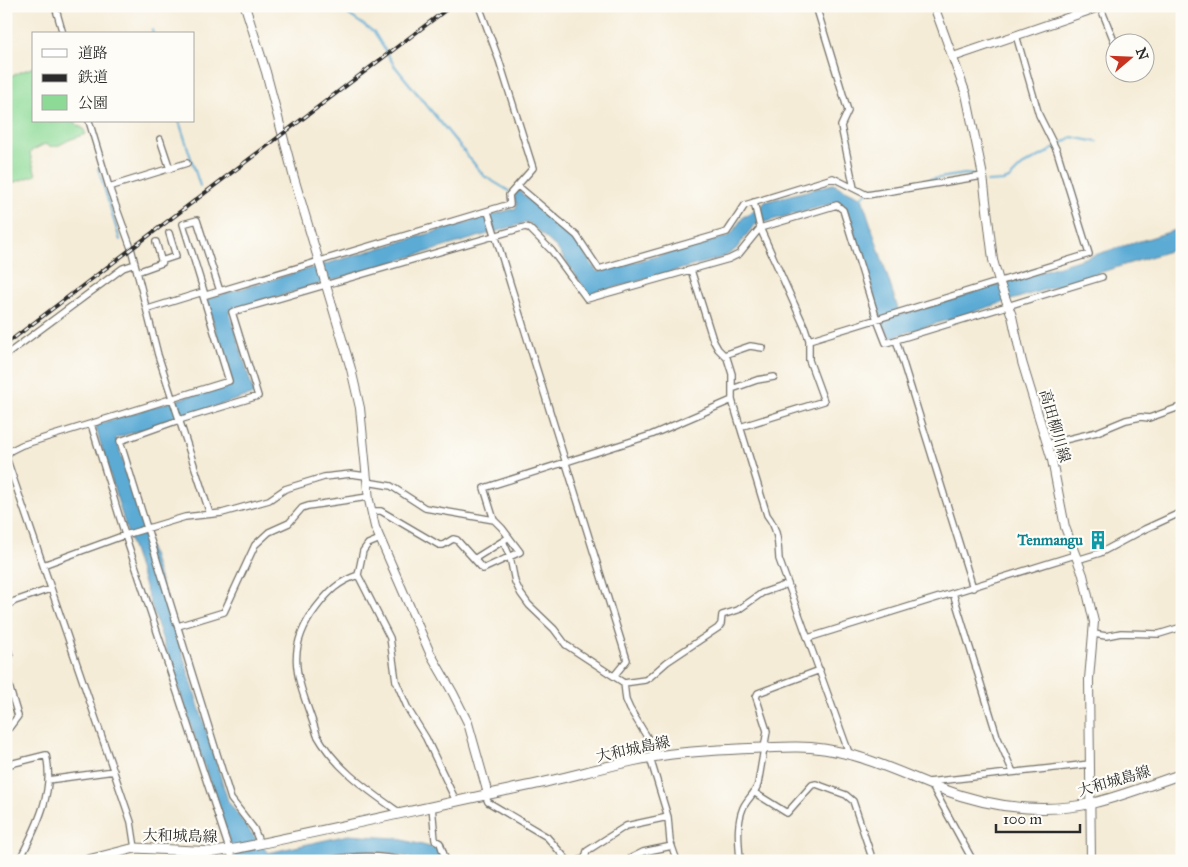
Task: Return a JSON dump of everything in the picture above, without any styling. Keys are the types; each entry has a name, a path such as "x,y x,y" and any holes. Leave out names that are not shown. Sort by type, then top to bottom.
{"main road":[{"name":"大和城島線","path":"89,860 136,848 229,850 653,757 680,753 811,747 849,753 966,797 1004,806 1043,809 1066,808 1091,803 1182,774"}],"street":[{"path":"55,6 62,32"},
{"path":"245,6 264,66 286,153 351,369 358,400 368,497 380,539 430,653 468,723 488,802 547,837 568,861"},
{"path":"148,309 220,291 510,204 509,195 533,168 499,60 479,6"},
{"path":"816,6 848,111 841,126 854,188"},
{"name":"高田柳川線","path":"934,6 970,110 983,176 993,260 1008,304 1020,354 1048,444 1065,527 1092,612 1094,634 1089,679 1091,861"},
{"path":"953,57 1101,6 1111,32"},
{"path":"809,340 1000,283 1088,254 1057,151 1039,115 1016,35"},
{"path":"89,122 138,272 158,355 210,514"},
{"path":"160,139 170,169"},
{"path":"109,187 186,163"},
{"path":"518,186 577,236 600,269 726,232 745,205 833,178 866,195 983,176"},
{"path":"740,427 824,401 809,360 809,340 760,228 754,202"},
{"path":"260,844 254,829 231,800 120,441 179,420 258,396 232,312 524,227 529,228 552,251 587,299 729,259 739,254 760,228 837,205 843,210 876,320 886,343 1008,304 1102,277"},
{"path":"488,212 627,660 614,676"},
{"path":"136,848 131,822 6,457 10,451 22,445 229,381 183,224 197,220 220,291"},
{"path":"138,272 176,256 169,233"},
{"path":"156,242 161,261"},
{"path":"6,356 123,268 135,264"},
{"path":"691,270 713,340 727,358 732,374 732,400 767,515 773,522 778,534 779,559 849,753"},
{"path":"896,340 973,588"},
{"path":"724,355 750,346 763,348"},
{"path":"732,389 757,380 774,377"},
{"path":"371,511 381,511 439,545 443,545 453,539 458,540 483,569 520,552 494,520 484,488 652,436 732,400"},
{"path":"1048,444 1097,432 1126,420 1140,417 1149,418 1177,408"},
{"path":"91,424 125,535 232,861"},
{"path":"43,565 125,535 185,517 222,513 269,500 285,488 324,477 351,474 391,486 425,508 494,520"},
{"path":"178,626 224,612 255,545 269,532 289,523 302,508 368,497"},
{"path":"808,638 1100,552 1145,528 1182,512"},
{"path":"474,559 509,537"},
{"path":"380,539 368,544 363,550 358,575 390,638 396,681 456,801"},
{"path":"503,541 510,557 515,582 520,594 529,605 554,629 566,646 624,683 645,680 650,677 667,662 718,628 722,624 722,615 738,610 762,593 788,584"},
{"path":"358,575 337,584 314,610 304,625 298,640 295,653 296,668 317,736 321,742 340,767 357,783 400,813"},
{"path":"6,606 14,601 50,589"},
{"path":"953,594 997,736 1013,772"},
{"path":"1094,634 1106,636 1121,633 1159,634 1182,627"},
{"path":"6,642 10,656 6,662"},
{"path":"740,861 739,821 748,800 755,793 758,784 768,731 756,697 758,693 820,670"},
{"path":"6,676 18,716 9,728 6,728"},
{"path":"624,683 626,700 630,709 655,750 653,757 668,817 676,861"},
{"path":"6,765 46,755 48,766 48,780 42,813 21,857 22,861"},
{"path":"974,861 929,784 1013,772 1090,764"},
{"path":"48,780 114,772"},
{"path":"755,793 787,813 812,785 816,784 846,795 853,801 873,861"},
{"path":"432,806 435,840 440,844 446,861"},
{"path":"578,861 585,858 587,851 626,826 668,817"},
{"path":"632,861 631,858 643,852 672,846"},
{"path":"206,851 208,861"},
{"path":"586,853 589,861"},
{"path":"324,861 391,857 404,861"}],"green space":[{"path":"32,68 32,122 76,122 78,126 83,128 86,134 57,146 45,144 31,151 30,154 36,175 12,183 6,177 6,89 10,76"}],"water":[{"path":"833,184 862,198 900,315 1179,229 1182,235 1182,247 889,338 845,205 838,202 754,225 736,249 724,257 589,295 557,248 528,222 229,311 254,394 116,438 228,801 252,834 268,853 348,835 395,838 438,849 442,861 421,861 391,853 348,851 303,861 238,861 229,841 129,538 95,425 231,383 206,299 516,208 517,204 514,197 518,190 575,238 597,272 727,237 744,216 761,208 764,202"}],"waterway":[{"path":"341,6 346,13 374,32 394,65 484,176 509,191"},
{"path":"179,122 200,186"},
{"path":"987,182 1009,179 1022,166 1072,137 1097,142"},
{"path":"98,168 120,240"},
{"path":"860,198 869,191 882,187 965,174 974,175"}],"railway":[{"path":"6,344 451,6"}],"place":[{"name":"Tenmangu","path":"1098,540"}]}
